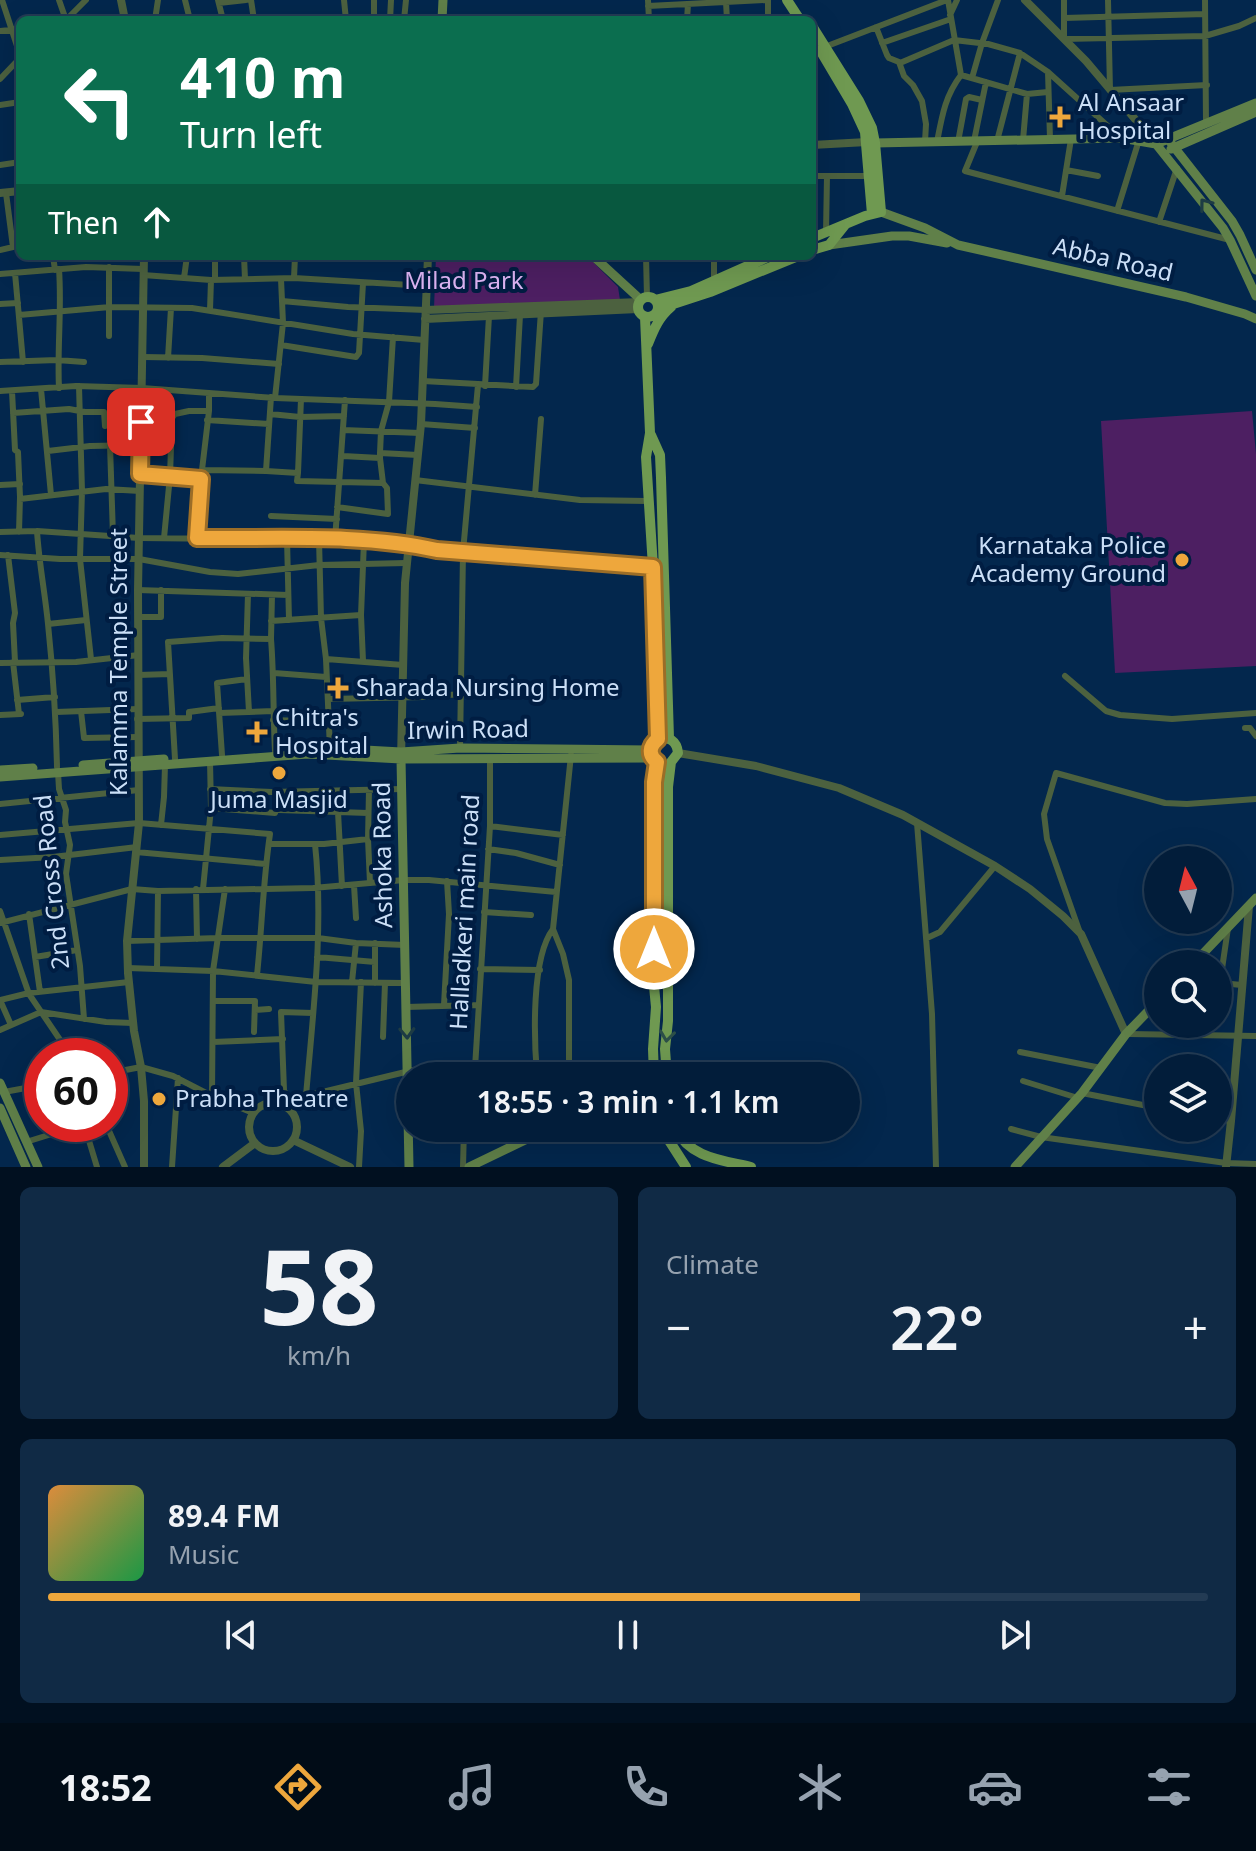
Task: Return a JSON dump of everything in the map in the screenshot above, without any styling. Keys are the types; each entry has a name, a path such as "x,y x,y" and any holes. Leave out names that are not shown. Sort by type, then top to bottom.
{"main road":[{"path":"816,35 871,142 877,213"},
{"path":"816,43 823,51"},
{"path":"1156,144 1256,103"},
{"path":"1163,152 1256,112"},
{"path":"871,142 1121,138 1156,144 1230,240 1256,296"},
{"path":"1167,138 1232,221 1256,270"},
{"path":"871,142 870,176 877,213"},
{"path":"816,236 877,213"},
{"name":"Abba Road","path":"877,213 925,228 958,245"},
{"path":"829,245 846,224"},
{"name":"Abba Road","path":"816,249 901,236 958,245 1186,297 1256,319"},
{"path":"597,260 646,305 650,433 646,457 663,738"},
{"path":"646,305 687,292 753,260"},
{"path":"646,305 683,300 710,292 788,260"},
{"path":"646,349 653,329 663,314 683,300"},
{"path":"650,433 660,455 661,467 663,738"},
{"path":"653,1062 656,1007 653,976 652,743 663,738 674,742 668,787 666,1062"},
{"name":"Irwin Road","path":"0,770 57,770 330,749 401,756 460,748 653,757"},
{"name":"Irwin Road","path":"138,764 165,765 308,754 490,759 571,754"},
{"name":"Ashoka Road","path":"401,756 408,1062"},
{"path":"0,777 57,770"},
{"path":"1232,924 1254,904"},
{"path":"1207,950 1222,934"},
{"path":"1015,1167 1080,1096 1126,1034 1144,1015"},
{"path":"2,1088 24,1138"},
{"path":"0,1108 26,1167"},
{"path":"26,1142 38,1167"},
{"name":"Ashoka Road","path":"409,1142 409,1167"},
{"path":"469,1167 521,1142"},
{"path":"670,1142 686,1167"},
{"path":"684,1142 698,1153 751,1167"}],"street":[{"path":"2,0 16,48"},
{"path":"70,16 86,0"},
{"path":"218,2 248,0"},
{"path":"648,3 766,0"},
{"path":"816,57 876,27 947,0 961,75 950,89 937,142"},
{"path":"882,43 950,17 957,0"},
{"path":"972,78 998,0"},
{"path":"1025,0 1064,39 1156,144"},
{"path":"1064,0 1064,39"},
{"path":"1108,0 1110,90"},
{"path":"1205,0 1206,123"},
{"path":"726,2 727,16"},
{"path":"1064,18 1205,14"},
{"path":"1064,39 1205,36 1256,18"},
{"path":"876,27 889,58 900,63 954,40 982,43 1020,53 1048,72 1121,138"},
{"path":"0,31 16,29"},
{"path":"997,141 1020,53"},
{"path":"0,79 16,61"},
{"path":"900,63 904,76 922,101 925,142"},
{"path":"1048,72 1050,139"},
{"path":"961,75 1027,94 1048,92"},
{"path":"986,82 975,142 965,171 1230,240"},
{"path":"1110,90 1207,85"},
{"path":"1023,140 1027,94"},
{"path":"958,142 966,99 982,100"},
{"path":"1062,196 1071,139"},
{"path":"1117,211 1139,140"},
{"path":"816,145 871,142"},
{"path":"1159,222 1177,168"},
{"path":"1066,170 1098,176"},
{"path":"816,176 870,176"},
{"path":"826,232 827,176"},
{"path":"0,250 16,246 3,193"},
{"path":"54,260 60,312 59,388"},
{"path":"85,260 86,267"},
{"path":"109,336 115,260"},
{"name":"Kalamma Temple Street","path":"144,260 138,590 139,823 127,941 133,1023 144,1101 144,1167"},
{"path":"184,278 186,260"},
{"path":"210,310 215,260"},
{"path":"244,260 245,279"},
{"path":"294,260 294,278"},
{"name":"Ashoka Road","path":"401,756 406,563 422,403 428,260"},
{"path":"425,315 646,305 646,260"},
{"path":"714,260 714,280"},
{"path":"0,274 113,267 213,280 294,278 427,286"},
{"path":"15,273 23,362"},
{"path":"266,471 270,414 283,323 281,279"},
{"path":"281,345 353,358 359,353 363,283"},
{"path":"282,301 425,315 520,315 541,310"},
{"path":"0,304 18,303"},
{"path":"19,315 110,307 210,310 360,335 424,340"},
{"path":"168,358 171,308"},
{"path":"423,381 531,388 536,384 541,310"},
{"path":"516,387 520,315"},
{"path":"460,748 463,552 489,316"},
{"path":"337,507 388,514 387,488 383,483 380,455 381,431 389,402 393,337"},
{"path":"143,357 279,364"},
{"path":"0,362 84,362"},
{"path":"0,391 79,386 142,388 273,398 477,407"},
{"path":"79,386 80,559 91,659"},
{"path":"41,389 51,495"},
{"path":"12,391 20,484 19,532"},
{"path":"197,538 209,393"},
{"path":"301,399 297,481 383,483"},
{"path":"335,540 345,400"},
{"path":"164,538 173,416 189,411 269,424"},
{"path":"13,413 104,412 105,426"},
{"path":"270,414 344,416"},
{"path":"535,495 541,419"},
{"path":"141,422 155,423"},
{"path":"343,430 475,428"},
{"path":"110,445 113,536"},
{"path":"48,451 140,445"},
{"path":"343,456 418,455"},
{"path":"202,470 298,473"},
{"path":"140,474 201,479"},
{"path":"415,480 580,500 648,501"},
{"path":"0,485 20,484"},
{"path":"20,499 82,491 140,491"},
{"path":"271,516 337,519"},
{"name":"2nd Cross Road","path":"37,531 55,697 57,770 66,810 69,855 66,874 84,1019"},
{"path":"0,532 409,543 437,550 653,567"},
{"path":"287,539 289,620"},
{"path":"319,539 330,749"},
{"path":"363,661 364,541"},
{"path":"0,715 20,714 14,662 15,613 4,555 139,559 238,574 319,565 406,563"},
{"path":"138,590 288,595"},
{"path":"138,617 161,617 161,590"},
{"path":"248,594 249,712"},
{"path":"272,595 275,751"},
{"path":"271,621 361,615"},
{"path":"48,624 86,620"},
{"path":"175,759 168,642 271,639"},
{"path":"0,663 76,662 139,655"},
{"path":"326,659 403,665"},
{"path":"274,673 326,677"},
{"path":"138,675 170,674"},
{"path":"1065,676 1106,711 1120,715 1172,719 1256,713"},
{"path":"222,755 217,683 247,679"},
{"path":"328,699 461,694"},
{"path":"17,700 55,697"},
{"path":"56,712 138,709"},
{"path":"81,711 84,738 138,737"},
{"path":"137,719 189,718 189,712 273,711"},
{"path":"273,720 329,722"},
{"path":"1245,728 1250,728 1256,736"},
{"path":"569,1062 569,980 553,929 571,754"},
{"path":"674,758 756,766 839,788 917,823 995,866 1030,889 1081,934"},
{"name":"Halladkeri main road","path":"475,1062 490,826 490,759"},
{"path":"197,939 200,889 210,829 210,761"},
{"path":"161,825 165,765"},
{"path":"1144,1034 1126,1034 1081,934 1047,839 1044,814 1056,773 1165,803 1256,799"},
{"path":"210,789 272,792 402,789"},
{"path":"0,804 139,790"},
{"path":"369,790 370,883"},
{"path":"211,808 275,813 276,810 368,813"},
{"path":"338,812 342,886"},
{"path":"0,835 139,823 270,834 257,975"},
{"path":"917,823 932,1014 936,1167"},
{"path":"490,826 563,835"},
{"path":"269,844 339,843 368,839"},
{"path":"306,1096 318,938 319,888 315,844"},
{"path":"488,849 560,865"},
{"path":"0,860 137,850 266,864"},
{"path":"927,938 940,932 995,866"},
{"path":"2,922 132,889 319,888 404,880 556,892"},
{"path":"444,1005 449,914 447,881"},
{"path":"354,885 356,918"},
{"path":"212,1096 213,971 225,889"},
{"path":"157,969 158,891"},
{"path":"1232,1109 1242,985 1254,904"},
{"path":"0,911 29,993 59,1038"},
{"path":"484,912 531,915"},
{"path":"29,914 40,992"},
{"path":"537,1062 535,1004 546,939 553,929"},
{"path":"127,941 318,938 405,945"},
{"path":"352,982 356,943"},
{"path":"375,943 375,983"},
{"path":"35,957 77,950"},
{"path":"317,957 375,962"},
{"path":"128,968 213,971 316,982 406,983"},
{"path":"480,969 540,970"},
{"path":"11,1025 0,1000 29,993 129,982"},
{"path":"359,1167 361,1131 356,1083 361,982"},
{"path":"383,1037 385,983"},
{"path":"1232,987 1242,985"},
{"path":"213,1001 255,1001 254,1032"},
{"path":"406,1007 478,1005"},
{"path":"255,1010 269,1009"},
{"path":"0,1030 41,1012 133,1023"},
{"path":"313,1013 281,1012 284,1090 293,1106 297,1124 293,1140 288,1145 275,1151 261,1148 249,1132 250,1119 253,1113 267,1104 293,1106 306,1096 396,1075"},
{"path":"1232,1037 1256,1036"},
{"path":"213,1042 283,1039"},
{"path":"1020,1052 1101,1068"},
{"path":"128,1070 141,1067 178,1078 253,1113"},
{"path":"172,1167 178,1078"},
{"path":"1023,1081 1080,1096 1144,1106"},
{"path":"2,1088 24,1086"},
{"path":"1011,1129 1041,1137 1226,1165 1255,1160"},
{"path":"293,1140 350,1167"},
{"path":"89,1142 97,1167"},
{"path":"114,1142 125,1167"},
{"path":"463,1167 464,1142"},
{"path":"1226,1165 1229,1142"},
{"path":"223,1167 255,1143"}],"green space":[{"name":"Milad Park","path":"436,260 591,260 618,287 620,300 434,308"},
{"name":"Karnataka Police Academy Ground","path":"1252,411 1256,454 1256,666 1115,673 1101,421"}],"place":[{"name":"Al Ansaar Hospital","path":"1060,117"},
{"name":"Karnataka Police Academy Ground","path":"1182,560"},
{"name":"Sharada Nursing Home","path":"338,688"},
{"name":"Chitra's Hospital","path":"257,732"},
{"name":"Juma Masjid","path":"279,773"},
{"name":"Prabha Theatre","path":"159,1099"}],"route":[{"path":"141,422 140,474 201,479 197,538 409,543 437,550 653,567 658,739 652,743 650,750 657,762 654,782 654,949"}]}
